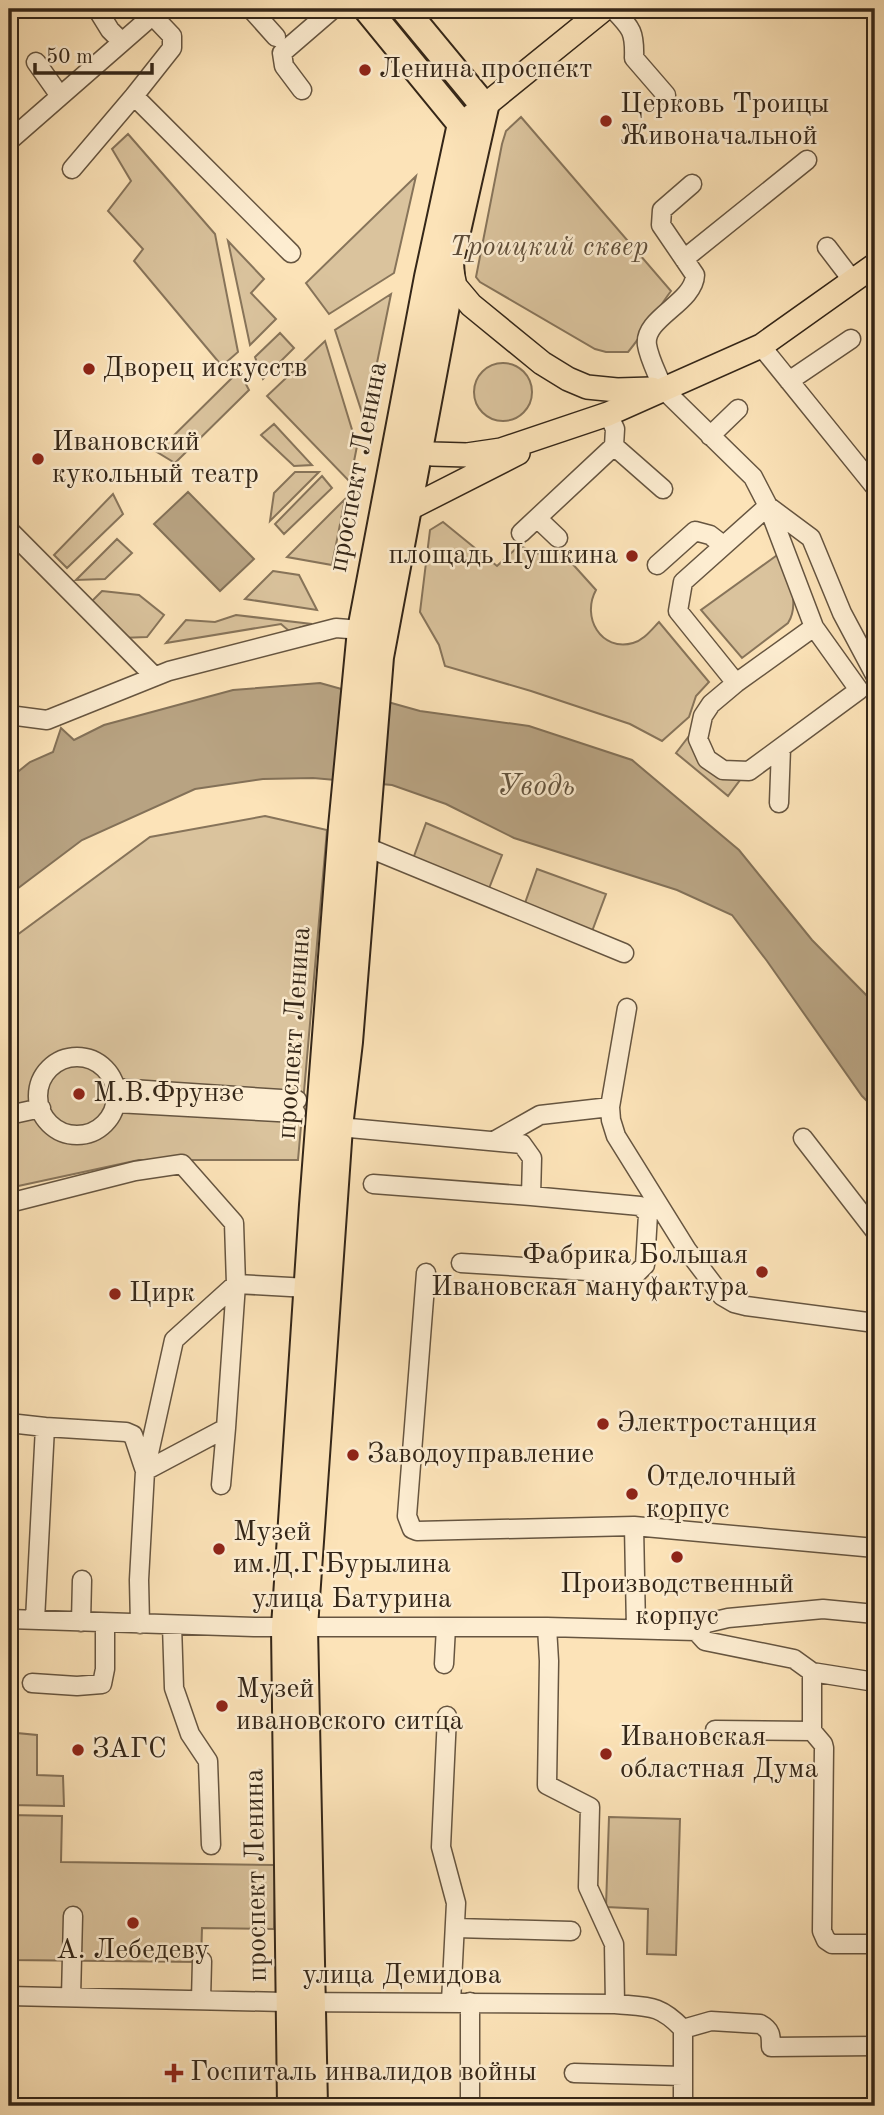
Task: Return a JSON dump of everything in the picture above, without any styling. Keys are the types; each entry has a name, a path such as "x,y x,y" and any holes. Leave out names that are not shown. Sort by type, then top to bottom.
{"highway":[{"path":"367,9 461,124"},
{"path":"404,9 485,107"},
{"name":"проспект Ленина","path":"294,1627 349,1042 366,645 406,450 451,279 450,262 485,107"},
{"name":"проспект Ленина","path":"366,645 408,509 406,450 428,277 461,124"},
{"name":"проспект Ленина","path":"314,2106 301,2002 294,1627 308,1288 357,834"},
{"name":"проспект Ленина","path":"291,2106 301,2002"}],"main road":[{"path":"461,124 604,9"},
{"path":"450,262 455,286 471,305 542,363 568,379 587,387 617,390 663,388"},
{"path":"406,450 467,455 501,450 608,414 761,345 875,265"},
{"path":"408,509 556,433"}],"street":[{"path":"97,9 110,30 122,42"},
{"path":"251,9 276,37"},
{"path":"302,90 284,66 282,53 333,9"},
{"path":"613,9 635,37 634,58 666,95"},
{"path":"9,141 156,12 172,36 172,48 72,169"},
{"path":"36,62 60,96"},
{"path":"134,96 291,253"},
{"path":"684,259 807,160"},
{"path":"691,184 662,210 661,226 695,275 695,283 684,298 649,331 646,343 663,388 753,477 768,506 814,627 859,690 749,771 723,770 706,759 698,739 703,716 712,704 736,683 814,627"},
{"path":"827,247 853,281"},
{"path":"789,381 851,340"},
{"path":"761,345 875,487"},
{"path":"710,436 738,409"},
{"path":"521,533 614,446 615,429 608,414"},
{"path":"614,446 663,489"},
{"path":"736,683 678,611 683,582 768,506"},
{"path":"768,506 811,538 842,613 875,675"},
{"path":"537,517 558,538"},
{"path":"10,531 154,676"},
{"path":"657,565 695,531 710,535 723,545"},
{"path":"9,716 47,720 154,676 336,628 366,645"},
{"path":"779,803 781,748"},
{"path":"357,834 624,953"},
{"path":"627,1008 610,1107 616,1136 687,1250 722,1296 746,1306 875,1323"},
{"path":"83,1057 99,1063 112,1078 116,1095 111,1115 102,1126 85,1134 67,1133 51,1124 41,1108 41,1082 50,1068 65,1059 83,1057"},
{"path":"116,1095 297,1107"},
{"path":"494,1141 540,1115 610,1107"},
{"path":"9,1115 41,1108"},
{"path":"339,1127 522,1144 532,1158 531,1196"},
{"path":"803,1138 875,1231"},
{"path":"9,1203 135,1171 182,1164 234,1223 236,1284 221,1485"},
{"path":"373,1184 639,1206 648,1214 645,1265 636,1274 461,1263"},
{"path":"426,1273 407,1516 412,1528 417,1531 634,1526 875,1548"},
{"path":"141,1624 139,1580 145,1471 174,1340 236,1284 308,1288"},
{"path":"9,1423 133,1434 145,1471"},
{"path":"35,1620 46,1427"},
{"path":"145,1471 226,1428"},
{"path":"634,1526 636,1629"},
{"path":"81,1622 82,1580"},
{"path":"875,1614 823,1609 728,1618 707,1623 696,1631 705,1641 794,1659 812,1672 875,1682"},
{"name":"улица Батурина","path":"9,1619 172,1625 547,1627 696,1631"},
{"path":"32,1683 77,1686 102,1684 106,1623"},
{"path":"172,1625 174,1688 190,1734 208,1761 211,1844"},
{"path":"444,1664 446,1626"},
{"path":"547,1627 547,1785 590,1808 588,1887 614,1944 615,2004"},
{"path":"812,1672 812,1731 824,1748 822,1931 826,1940 832,1944 875,1944"},
{"path":"447,1716 441,1847 456,1903 451,2002"},
{"path":"715,1730 812,1731"},
{"path":"71,1997 73,1916"},
{"path":"456,1928 571,1931"},
{"path":"201,2000 202,1961"},
{"name":"улица Демидова","path":"9,1996 301,2002 615,2004 648,2007 667,2013 683,2029"},
{"path":"470,2002 470,2106"},
{"path":"683,2106 683,2029 711,2021 760,2024 771,2034 771,2047 875,2046"},
{"path":"574,2073 683,2076"}],"green space":[{"name":"Троицкий сквер","path":"521,117 671,291 628,352 595,349 480,282 476,277 502,144 506,131"},
{"path":"128,134 215,234 238,352 222,366 134,261 143,249 108,211 131,181 112,149"},
{"path":"416,176 394,273 329,314 306,283"},
{"path":"228,241 264,279 251,293 276,319 250,345"},
{"path":"391,294 365,422 335,330"},
{"path":"280,333 294,348 263,379 255,357"},
{"path":"325,341 357,446 350,482 267,396"},
{"path":"503,363 514,365 527,376 532,392 530,403 519,416 503,421 492,419 479,408 474,392 476,381 487,368"},
{"path":"239,371 249,390 175,463 157,452"},
{"path":"274,424 312,465 294,466 261,435"},
{"path":"295,472 319,472 270,521 274,493"},
{"path":"322,476 332,488 284,534 275,524"},
{"path":"113,494 123,514 67,568 54,555"},
{"path":"345,499 332,565 287,557"},
{"path":"443,522 497,566 520,545 539,554 560,550 596,590 592,600 593,621 603,637 612,642 637,642 659,622 709,682 696,696 689,717 662,741 630,724 445,666 439,645 420,612 430,530"},
{"path":"117,539 132,553 105,579 76,580"},
{"path":"780,553 792,588 792,615 788,623 742,658 701,610"},
{"path":"273,571 299,575 317,610 245,599"},
{"path":"102,591 139,595 164,615 147,637 121,638 89,604"},
{"path":"236,615 312,624 289,631 281,624 166,643 186,620 215,622"},
{"path":"692,732 728,777 740,780 728,796 676,753"},
{"path":"265,816 327,830 298,1160 139,1160 9,1188 9,941 150,837"},
{"path":"426,823 502,855 488,891 413,859"},
{"path":"537,869 606,894 591,934 524,906"},
{"path":"9,1674 17,1675 17,1733 37,1735 37,1775 63,1776 64,1806 9,1805"},
{"path":"9,1815 62,1816 61,1862 275,1865 274,1929 202,1928 201,1962 9,1960"},
{"path":"609,1817 680,1819 676,1955 647,1954 648,1909 606,1907"}],"water":[{"path":"188,492 254,559 220,591 154,524"},
{"name":"Уводь","path":"320,683 420,711 529,726 632,760 739,850 812,940 875,1004 875,1109 862,1096 732,915 677,890 514,838 446,804 392,785 313,778 263,779 195,789 82,840 9,895 9,779 30,762 53,752 61,728 74,740 104,725 233,690"}],"place":[{"name":"Ленина проспект","path":"365,70"},
{"name":"Церковь Троицы Живоначальной","path":"606,121"},
{"name":"Дворец искусств","path":"89,369"},
{"name":"Ивановский кукольный театр","path":"38,459"},
{"name":"площадь Пушкина","path":"632,556"},
{"name":"М.В.Фрунзе","path":"79,1094"},
{"name":"Фабрика Большая Ивановская мануфактура","path":"762,1272"},
{"name":"Цирк","path":"115,1294"},
{"name":"Электростанция","path":"603,1424"},
{"name":"Заводоуправление","path":"353,1455"},
{"name":"Отделочный корпус","path":"632,1494"},
{"name":"Музей им.Д.Г.Бурылина","path":"219,1549"},
{"name":"Производственный корпус","path":"677,1557"},
{"name":"Музей ивановского ситца","path":"222,1706"},
{"name":"ЗАГС","path":"78,1750"},
{"name":"Ивановская областная Дума","path":"606,1754"},
{"name":"А. Лебедеву","path":"133,1923"},
{"name":"Госпиталь инвалидов войны","path":"174,2073"}]}
